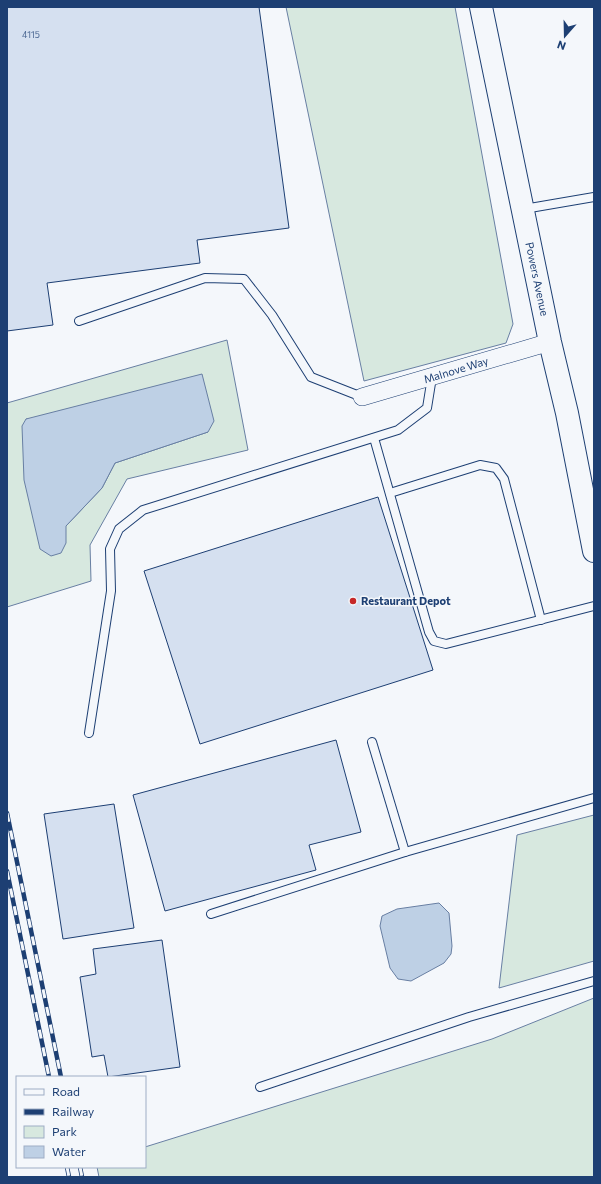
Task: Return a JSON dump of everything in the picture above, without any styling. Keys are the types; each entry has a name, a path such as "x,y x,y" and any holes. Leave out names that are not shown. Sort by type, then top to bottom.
{"street":[{"name":"Powers Avenue","path":"481,7 550,342 567,413 594,551"},
{"name":"Malnove Way","path":"362,397 550,342"}],"lane":[{"path":"523,209 594,197"},
{"path":"79,321 205,278 244,279 272,315 311,377 362,397"},
{"path":"90,733 111,591 110,549 119,529 143,510 398,430 427,408 432,377"},
{"path":"374,438 429,632 434,641 446,644 594,606"},
{"path":"390,493 480,465 496,468 504,479 541,620"},
{"path":"372,742 405,852"},
{"path":"211,914 405,852 594,798"},
{"path":"260,1087 469,1017 594,981"}],"green space":[{"path":"286,7 455,7 513,324 506,343 364,381"},
{"path":"227,340 248,450 127,479 90,545 91,581 7,607 7,403","holes":["26,419 208,432 115,463 102,488 66,526"]},
{"path":"594,815 594,961 499,988 517,835"},
{"path":"594,998 594,1177 99,1177 97,1168 146,1168 146,1147 492,1039"}],"water":[{"path":"202,374 214,421 208,432 115,463 102,488 66,526 66,543 61,553 51,556 40,549 24,480 22,426 26,419"},
{"path":"439,903 449,913 452,946 451,954 444,963 411,981 398,979 390,968 380,926 382,916 397,909"}],"building":[{"path":"7,7 259,7 289,228 197,240 200,263 47,283 53,325 7,331"},
{"path":"378,497 433,670 200,744 144,571"},
{"path":"336,740 361,832 309,845 316,870 165,911 133,795"},
{"path":"114,804 134,928 63,939 44,814"},
{"path":"162,940 180,1067 108,1076 104,1055 92,1057 80,977 96,974 93,949"}],"railway":[{"path":"7,813 61,1076"},
{"path":"7,871 49,1076"},
{"path":"67,1168 69,1177"},
{"path":"80,1168 82,1177"}],"place":[{"name":"Restaurant Depot","path":"353,601"}]}
